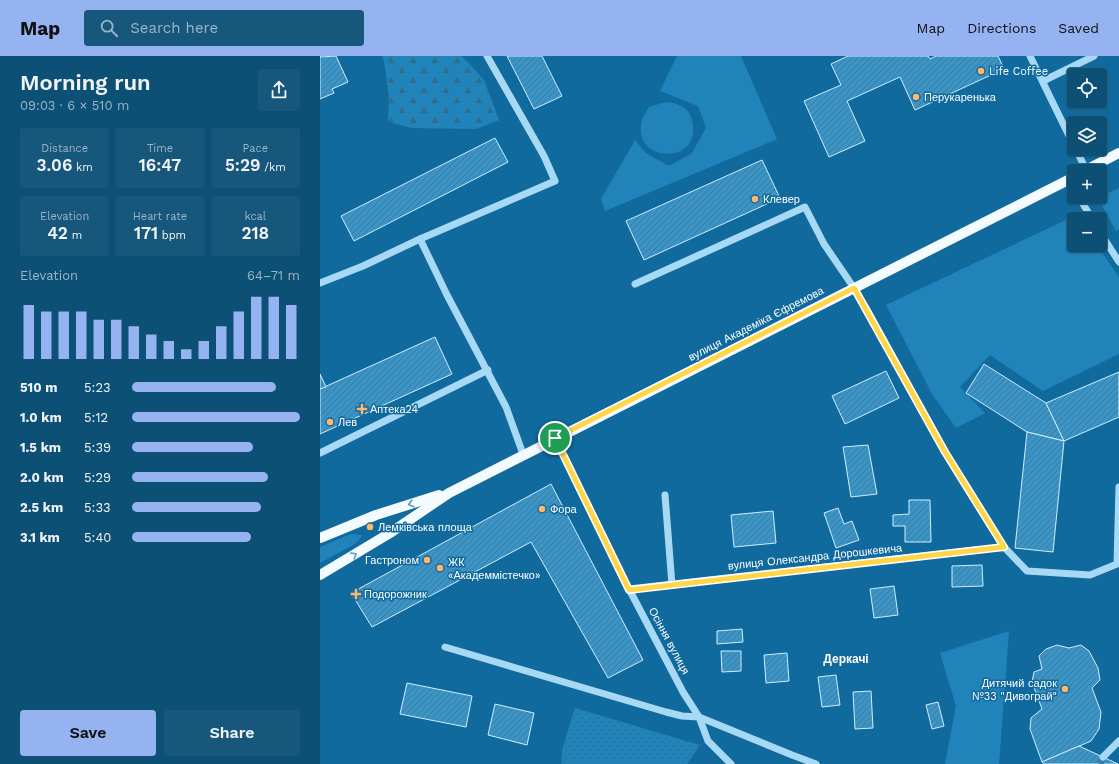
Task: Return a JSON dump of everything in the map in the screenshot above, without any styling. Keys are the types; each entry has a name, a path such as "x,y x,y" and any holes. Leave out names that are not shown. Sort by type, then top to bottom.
{"main road":[{"path":"1098,164 1119,153"},
{"name":"вулиця Академіка Єфремова","path":"320,574 390,533 448,493 1067,180"},
{"name":"вулиця Академіка Єфремова","path":"320,538 376,515 448,493"}],"street":[{"path":"320,283 363,266 420,239 555,181 544,156 487,56"},
{"path":"1030,56 1067,131"},
{"path":"1043,81 1094,56"},
{"path":"635,284 805,207 824,244 854,288 945,452 1004,547 1027,571 1090,575 1117,564 1119,487"},
{"path":"420,239 447,295 488,370 506,407 523,454"},
{"path":"1107,243 1119,262"},
{"path":"320,453 488,370"},
{"name":"Осіння вулиця","path":"555,438 629,590 683,692 699,717 708,741 731,764"},
{"path":"665,495 672,585"},
{"name":"вулиця Олександра Дорошкевича","path":"629,590 1004,547"},
{"path":"445,647 666,712 682,716 699,717 816,764"},
{"path":"1103,757 1119,741"}],"green space":[{"path":"382,56 462,56 484,80 499,120 476,129 412,128 388,122 389,96"},
{"path":"677,56 741,56 777,139 605,211 601,199 635,140 646,153 669,166 692,153 706,128 698,106 660,91"},
{"path":"666,102 682,106 688,112 692,120 693,135 688,146 678,152 667,154 656,151 646,145 641,135 642,120 649,107"},
{"path":"1119,188 1119,229 1116,231 1101,204 1107,204 1107,194"},
{"path":"1067,219 1067,252 1102,252 1119,277 1119,354 1043,391 990,355 960,387 985,413 956,428 932,394 886,305"},
{"path":"351,534 363,535 355,544 320,563 320,547"},
{"path":"1009,631 999,764 945,764 956,706 940,653"},
{"path":"575,708 700,745 687,764 561,764 562,750"}],"building":[{"path":"320,56 336,56 348,82 332,89 334,93 320,99"},
{"path":"507,56 542,56 562,96 534,109"},
{"path":"848,56 928,56 930,59 936,56 998,56 1004,69 915,110 900,77 847,101 865,141 829,157 804,101 841,85 831,64"},
{"path":"495,138 508,162 354,241 341,216"},
{"path":"762,160 780,198 644,260 626,221"},
{"path":"435,337 452,374 320,434 320,389"},
{"path":"984,364 1046,403 1064,441 1027,432 966,393"},
{"path":"886,371 899,398 845,424 832,396"},
{"path":"1119,372 1119,417 1064,441 1046,403"},
{"path":"320,374 326,387 320,389"},
{"path":"1027,432 1064,441 1053,552 1015,548"},
{"path":"868,445 877,494 851,497 843,447"},
{"name":"ЖК «Академмістечко»","path":"551,484 643,660 608,678 531,542 372,627 351,593"},
{"path":"909,500 930,500 931,542 905,542 905,526 893,526 893,515 909,514"},
{"path":"838,508 844,524 852,521 859,540 836,548 824,513"},
{"path":"773,511 776,543 734,547 731,515"},
{"path":"982,565 983,586 952,587 952,566"},
{"path":"894,586 898,615 874,618 870,589"},
{"path":"742,629 743,642 717,644 717,631"},
{"path":"1057,645 1069,648 1081,645 1089,651 1098,668 1100,680 1092,688 1101,712 1099,729 1091,741 1042,762 1030,729 1031,718 1042,709 1032,682 1034,672 1042,669 1039,656 1046,649"},
{"path":"721,651 741,651 741,671 722,672"},
{"path":"787,653 789,681 766,683 764,655"},
{"path":"836,675 840,705 822,707 818,677"},
{"path":"407,683 472,696 466,727 400,714"},
{"path":"871,691 873,728 855,729 853,692"},
{"path":"938,702 944,726 932,729 926,705"},
{"path":"495,704 534,713 527,745 488,735"},
{"path":"1079,746 1118,764 1044,764 1042,762"}],"tunnel":[{"path":"1100,764 1103,757"}],"place":[{"name":"Life Coffee","path":"981,71"},
{"name":"Перукаренька","path":"916,97"},
{"name":"Клевер","path":"755,199"},
{"name":"Аптека24","path":"362,409"},
{"name":"Лев","path":"330,422"},
{"name":"Фора","path":"542,509"},
{"name":"Лемківська площа","path":"370,527"},
{"name":"Гастроном","path":"427,560"},
{"name":"ЖК «Академмістечко»","path":"440,568"},
{"name":"Подорожник","path":"356,594"},
{"name":"Дитячий садок №33 \"Дивограй\"","path":"1065,689"}],"district":[{"name":"Деркачі","path":"846,659"}],"route":[{"path":"854,288 945,452 1004,547 629,590 555,438 854,288"}]}
